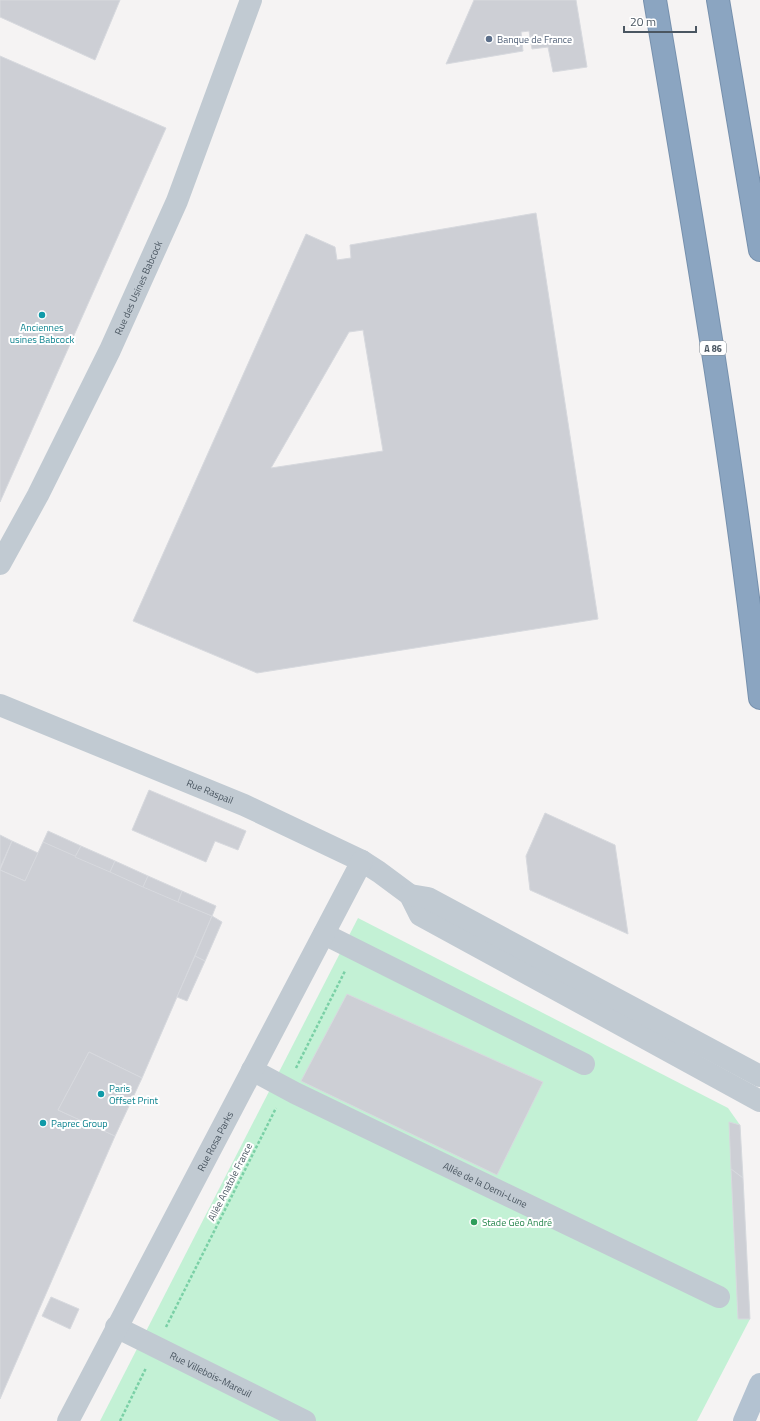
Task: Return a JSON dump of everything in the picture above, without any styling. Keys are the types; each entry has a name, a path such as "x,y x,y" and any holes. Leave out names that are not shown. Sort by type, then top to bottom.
{"highway":[{"name":"A 86","path":"655,0 715,359 735,498 760,698"},
{"path":"718,0 760,250"}],"main road":[{"path":"744,1421 760,1384"}],"street":[{"name":"Rue des Usines Babcock","path":"0,564 38,495 110,350 170,216 220,87 251,0"},
{"name":"Rue Raspail","path":"0,705 244,805 362,861 410,895 420,915 691,1051"},
{"name":"Rue Rosa Parks","path":"68,1421 362,861"},
{"path":"324,934 584,1064"},
{"path":"691,1051 760,1076"},
{"path":"691,1051 760,1101"},
{"name":"Allée de la Demi-Lune","path":"252,1070 286,1088 718,1297"},
{"name":"Rue Villebois-Mareuil","path":"116,1327 305,1421"}],"path":[{"name":"Allée Anatole France","path":"120,1421 356,950"}],"green space":[{"name":"Stade Géo André","path":"358,918 728,1108 740,1125 750,1319 697,1421 100,1421"}],"building":[{"path":"0,0 120,0 95,60 0,17"},
{"name":"Banque de France","path":"474,0 576,0 587,67 553,72 548,47 532,49 529,31 521,32 523,51 446,64"},
{"name":"Anciennes usines Babcock","path":"0,56 166,128 0,502"},
{"path":"536,213 598,619 257,673 133,621 306,234 335,247 337,260 351,258 350,245","holes":["363,330 383,451 271,468 349,332"]},
{"path":"149,790 246,831 238,850 215,841 206,862 132,830"},
{"path":"545,813 615,845 628,934 530,890 526,856"},
{"path":"48,831 81,846 75,857 43,842"},
{"path":"0,835 12,841 0,868"},
{"path":"12,841 38,853 25,881 0,870"},
{"name":"Paprec Group","path":"43,842 212,916 142,1078 89,1052 58,1110 115,1136 0,1399 0,870 25,881"},
{"path":"81,846 115,861 110,872 75,857"},
{"path":"115,861 148,876 143,887 110,872"},
{"path":"148,876 182,891 178,902 143,887"},
{"path":"182,891 216,906 212,916 178,902"},
{"path":"212,916 222,922 205,961 195,956"},
{"path":"195,956 205,961 187,1001 177,997"},
{"path":"347,994 543,1082 497,1175 301,1081"},
{"name":"Paris Offset Print","path":"89,1052 142,1078 115,1136 58,1110"},
{"path":"729,1122 740,1125 743,1178 731,1169"},
{"path":"731,1169 743,1178 750,1319 738,1319"},
{"path":"51,1297 79,1309 70,1329 42,1316"}],"place":[{"name":"Banque de France","path":"489,39"},
{"name":"Anciennes usines Babcock","path":"42,315"},
{"name":"Paris Offset Print","path":"101,1094"},
{"name":"Paprec Group","path":"43,1123"},
{"name":"Stade Géo André","path":"474,1222"}]}
